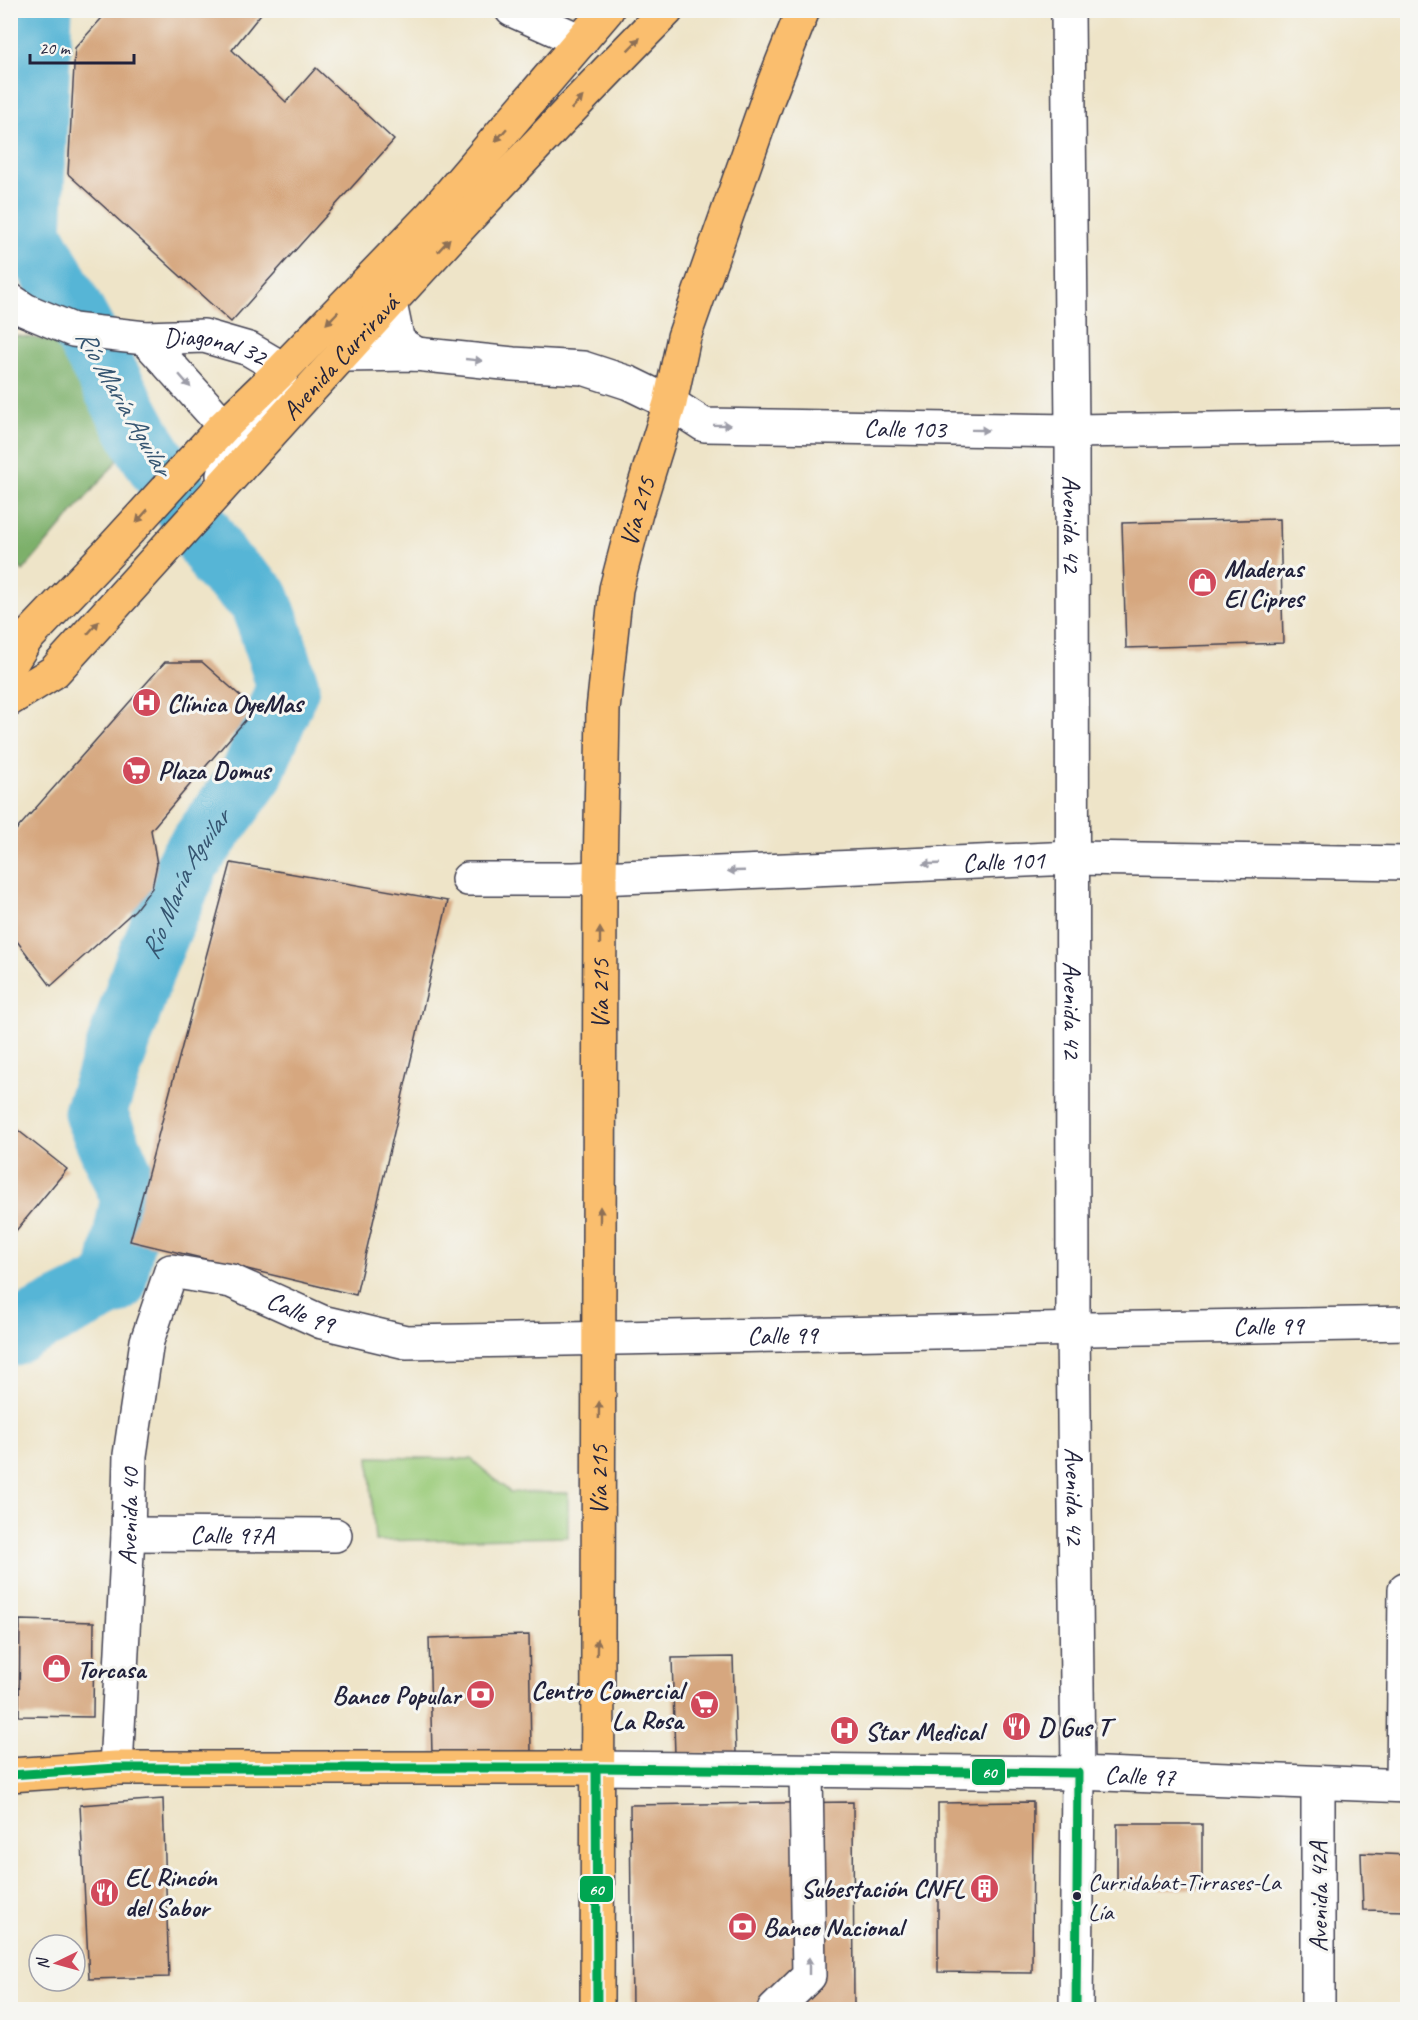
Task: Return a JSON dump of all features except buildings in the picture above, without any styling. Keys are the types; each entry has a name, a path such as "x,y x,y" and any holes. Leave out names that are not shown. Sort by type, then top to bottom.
{"main road":[{"name":"Avenida Curriravá","path":"10,665 26,639 224,426 283,369 431,216 607,10"},
{"name":"Avenida Curriravá","path":"10,699 54,672 381,312 601,77 667,10"},
{"name":"Vía 215","path":"597,2010 600,877 603,710 616,589 636,513 670,403 684,337 768,98 803,10"},
{"path":"354,295 381,312 393,278 431,216"},
{"name":"Calle 97","path":"10,1775 116,1768 596,1768"}],"street":[{"path":"512,10 581,41"},
{"name":"Avenida 42","path":"1068,10 1072,431 1073,1328 1078,1773 1076,2010"},
{"name":"Diagonal 32","path":"10,300 25,310 73,330 139,337 204,336 249,349 283,369"},
{"path":"381,312 398,342 416,354"},
{"name":"Diagonal 32","path":"139,337 224,426"},
{"name":"Calle 103","path":"343,354 416,354 513,364 583,368 629,383 670,403 704,425 1072,431 1407,426"},
{"path":"209,502 235,454 273,393 283,369"},
{"name":"Calle 101","path":"468,879 600,877 1073,858 1407,863"},
{"name":"Calle 99","path":"171,1271 231,1281 322,1322 406,1342 1407,1323"},
{"name":"Avenida 40","path":"116,1768 130,1455 147,1341 171,1271"},
{"name":"Calle 97A","path":"128,1534 334,1535"},
{"path":"1405,1786 1406,1589"},
{"name":"Calle 97","path":"596,1768 1078,1773 1405,1786"},
{"path":"774,2010 809,1976 806,1771"},
{"name":"Avenida 42A","path":"1318,1784 1318,2010"}],"green space":[{"path":"11,335 68,343 118,460 23,571 11,560"},
{"path":"369,1457 471,1459 510,1492 568,1493 568,1537 375,1541"}],"waterway":[{"name":"Río María Aguilar","path":"10,1335 115,1283 132,1198 95,1113 146,963 189,861 252,774 288,687 259,599 221,564 146,446 31,234 41,10"}],"transit line":[{"name":"60","path":"10,1775 116,1768 596,1768 1078,1773 1076,2010"},
{"name":"60","path":"596,1768 597,2010"}],"place":[{"name":"Maderas El Cipres","path":"1203,583"},
{"name":"Clínica OyeMas","path":"146,703"},
{"name":"Plaza Domus","path":"137,770"},
{"name":"Torcasa","path":"56,1669"},
{"name":"Banco Popular","path":"481,1695"},
{"name":"Centro Comercial La Rosa","path":"704,1705"},
{"name":"D Gus T","path":"1017,1727"},
{"name":"Star Medical","path":"844,1731"},
{"name":"Subestación CNFL","path":"985,1888"},
{"name":"EL Rincón del Sabor","path":"104,1892"},
{"name":"Curridabat-Tirrases-La Lía","path":"1077,1896"},
{"name":"Banco Nacional","path":"742,1927"}]}
